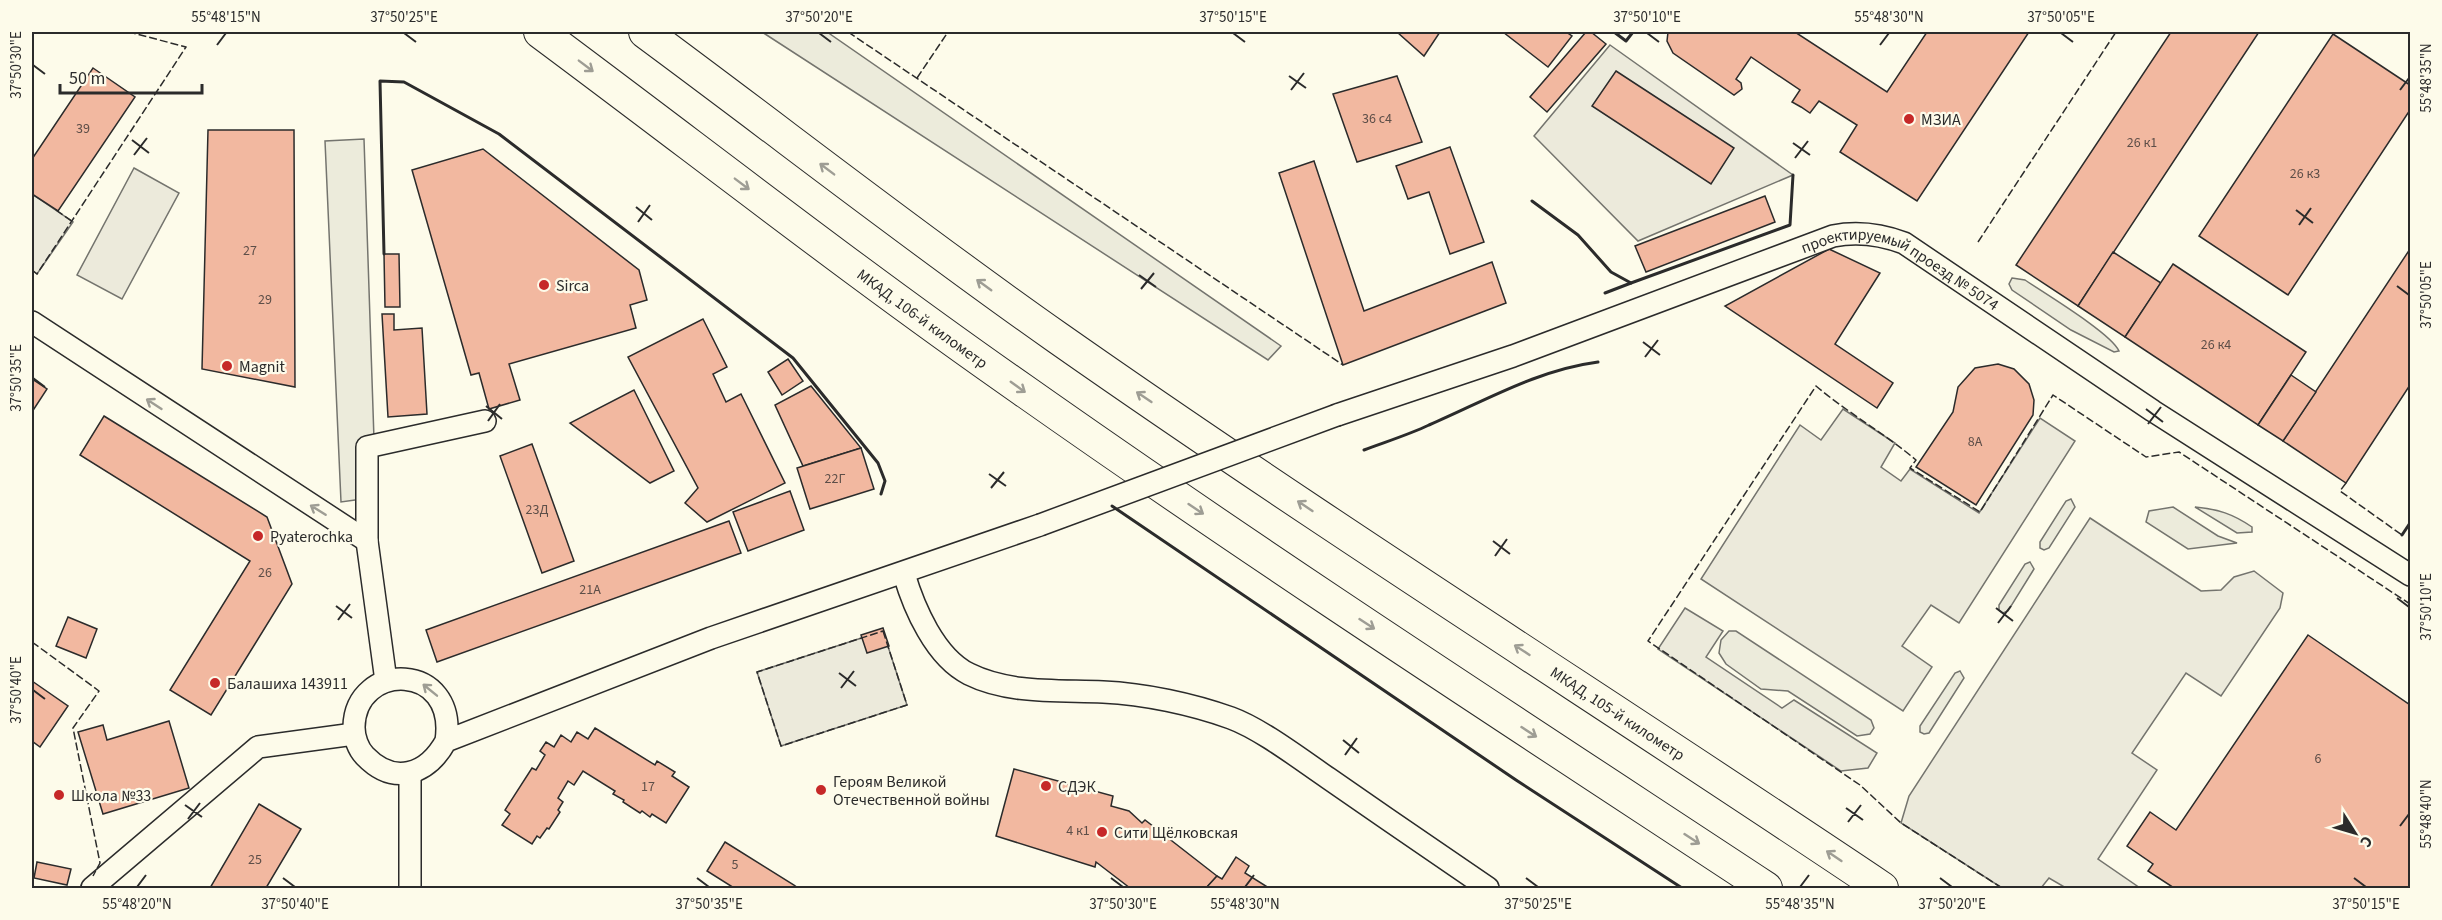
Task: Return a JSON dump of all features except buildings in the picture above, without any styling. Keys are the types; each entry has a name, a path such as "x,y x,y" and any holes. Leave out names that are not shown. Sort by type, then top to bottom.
{"highway":[{"name":"МКАД, 106-й километр","path":"540,32 834,254 1022,390 1318,592 1766,888"},
{"name":"МКАД, 105-й километр","path":"645,32 872,203 1058,338 1353,539 1882,888"}],"street":[{"name":"проектируемый проезд № 5074","path":"446,741 711,638 904,574 1337,415 1514,356 1833,236 1848,233 1871,234 1904,243 2144,405 2410,575"},
{"path":"32,322 367,541"},
{"path":"386,681 367,541 367,447 484,421"},
{"path":"904,574 929,631 949,661 969,674 989,681 1051,692 1104,692 1171,702 1233,719 1292,753 1488,888"},
{"path":"404,678 421,682 435,692 447,715 446,741 438,756 426,767 410,773 391,773 374,765 361,752 354,734 354,717 360,702 372,689 386,681 404,678"},
{"path":"92,888 258,747 354,734"},
{"path":"410,773 410,888"}],"shaded area":[{"path":"762,32 827,32 1281,346 1268,360"},
{"path":"1610,45 1793,175 1638,241 1534,136"},
{"path":"364,139 374,439 362,499 341,502 325,141"},
{"path":"134,168 179,193 122,299 77,275"},
{"path":"32,194 73,222 37,274 32,270"},
{"path":"2012,278 2025,280 2076,314 2104,334 2119,351 2114,352 2071,330 2012,290 2009,284"},
{"path":"1843,409 1895,443 1881,467 1901,481 1910,469 1979,513 2040,418 2075,441 1959,623 1931,605 1902,646 1932,667 1903,711 1701,579 1800,425 1821,440"},
{"path":"2071,499 2075,507 2049,548 2044,550 2040,548 2040,542 2066,501"},
{"path":"2173,507 2218,536 2237,543 2188,549 2146,522 2149,511"},
{"path":"2195,507 2232,515 2252,527 2252,532 2237,533"},
{"path":"2090,518 2201,591 2221,590 2234,577 2254,571 2283,593 2280,608 2221,696 2186,673 2132,753 2157,770 2098,859 2140,888 2066,888 2049,878 2041,888 2002,888 1901,823 1909,796"},
{"path":"2030,562 2034,569 2008,611 2003,613 1999,610 1999,605 2025,564"},
{"path":"1685,608 1723,631 1706,657 1782,708 1794,700 1877,753 1868,768 1841,771 1658,649"},
{"path":"883,631 907,705 781,746 757,672"},
{"path":"1729,631 1736,631 1871,720 1874,728 1870,734 1857,736 1788,691 1761,689 1726,664 1719,653 1721,640"},
{"path":"1960,671 1964,678 1929,733 1920,732 1920,726 1955,673"}],"fence":[{"path":"32,270 37,274 186,47 129,32"},
{"path":"848,32 1343,365"},
{"path":"917,78 948,32"},
{"path":"1978,242 2116,32"},
{"path":"56,210 73,222"},
{"path":"2002,888 1901,823 1860,785 1648,641 1816,386 1916,460 1910,468 1980,512 2053,395 2146,457 2179,452 2410,604"},
{"path":"2346,483 2340,491 2402,535"},
{"path":"883,631 907,705 781,746 757,672 883,631"},
{"path":"32,642 99,691 73,728 100,863 93,876"}],"wall":[{"path":"1614,32 1626,41 1633,32"},
{"path":"384,254 380,81 404,82 499,134 793,358 878,463 885,481 881,494"},
{"path":"1532,201 1578,235 1611,272 1631,283 1790,225 1793,175"},
{"path":"1605,293 1631,283"},
{"path":"1364,450 1421,429 1532,379 1598,362"},
{"path":"1112,506 1516,780 1682,888"},
{"path":"2402,535 2410,523"}],"place":[{"name":"МЗИА","path":"1909,119"},
{"name":"Sirca","path":"544,285"},
{"name":"Magnit","path":"227,366"},
{"name":"Pyaterochka","path":"258,536"},
{"name":"Балашиха 143911","path":"215,683"},
{"name":"СДЭК","path":"1046,786"},
{"name":"Героям Великой Отечественной войны","path":"821,790"},
{"name":"Школа №33","path":"59,795"},
{"name":"Сити Щёлковская","path":"1102,832"}]}
